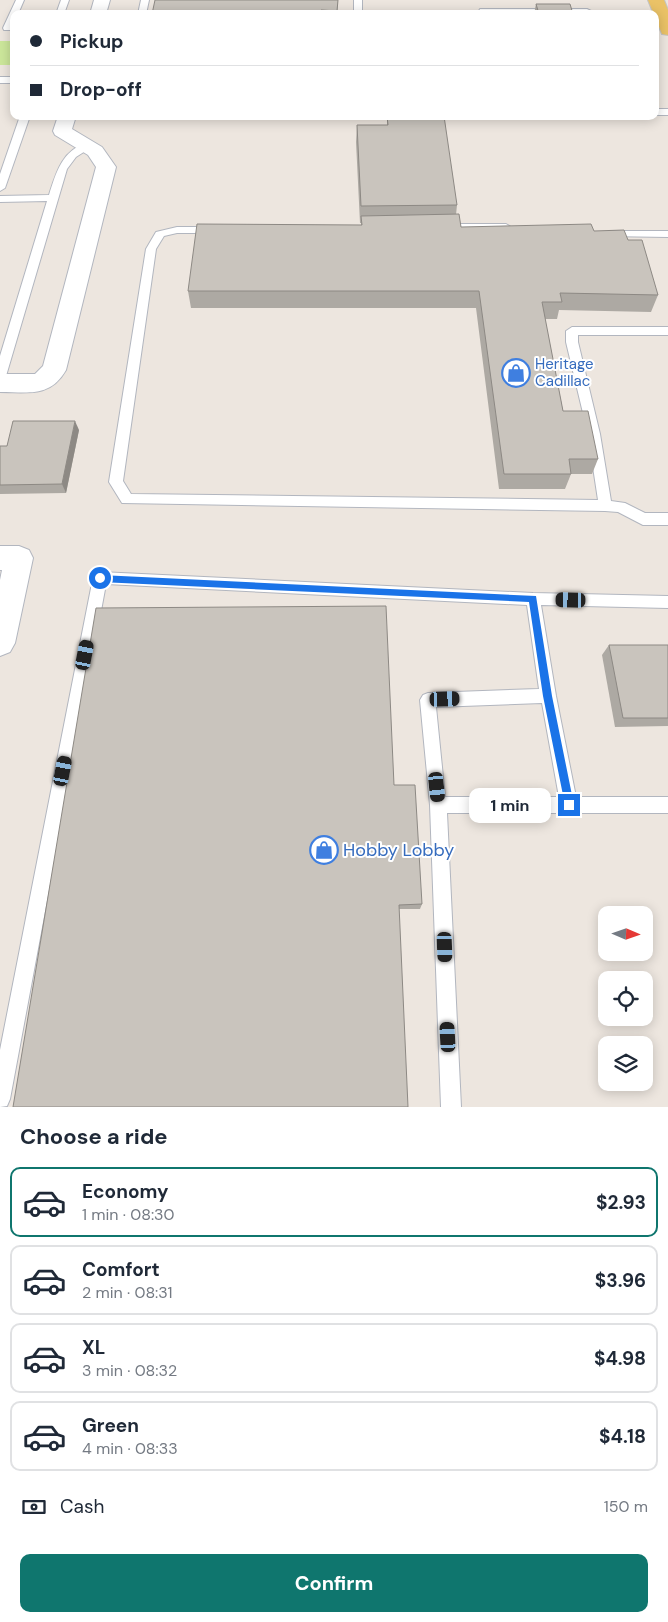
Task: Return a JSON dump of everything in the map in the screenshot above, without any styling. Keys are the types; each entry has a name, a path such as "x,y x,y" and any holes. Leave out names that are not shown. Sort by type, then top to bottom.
{"main road":[{"path":"656,0 668,30"}],"street":[{"path":"0,383 41,383 54,370 106,167 95,150 62,131 66,120"},
{"path":"0,643 10,558"}],"lane":[{"path":"0,188 25,120"},
{"path":"0,376 66,160 74,152 87,146"},
{"path":"0,199 53,198"},
{"path":"426,228 516,226"},
{"path":"227,230 177,230 160,234 151,249 116,482 127,499 605,506 620,507 643,519 668,519"},
{"path":"595,234 668,234"},
{"path":"605,506 594,434 572,342 572,332 668,331"},
{"path":"0,1099 100,578 533,599 668,602"},
{"path":"533,599 548,696 569,805"},
{"path":"451,1107 438,805 428,700 548,696"},
{"path":"438,805 668,805"}],"green space":[{"path":"0,41 10,41 10,65 0,65"}],"building":[{"path":"155,0 338,0 337,10 153,10"},
{"path":"536,4 570,4 572,10 538,10"},
{"path":"387,120 445,120 457,205 361,206 357,125 388,125"},
{"name":"Heritage Cadillac","path":"459,214 461,227 591,224 594,231 624,230 628,240 642,240 658,295 560,293 562,302 542,302 563,411 588,411 598,459 569,459 571,474 504,474 479,291 188,291 197,224 362,225 361,216"},
{"path":"13,421 75,421 62,484 0,485 0,446 7,446"},
{"path":"386,606 394,785 415,785 422,904 399,905 408,1107 13,1107 96,608"},
{"path":"609,645 668,645 668,718 623,718"}],"place":[{"name":"Heritage Cadillac","path":"516,373"},
{"name":"Hobby Lobby","path":"324,850"}],"route":[{"path":"100,578 533,599 548,696 569,805"}]}
